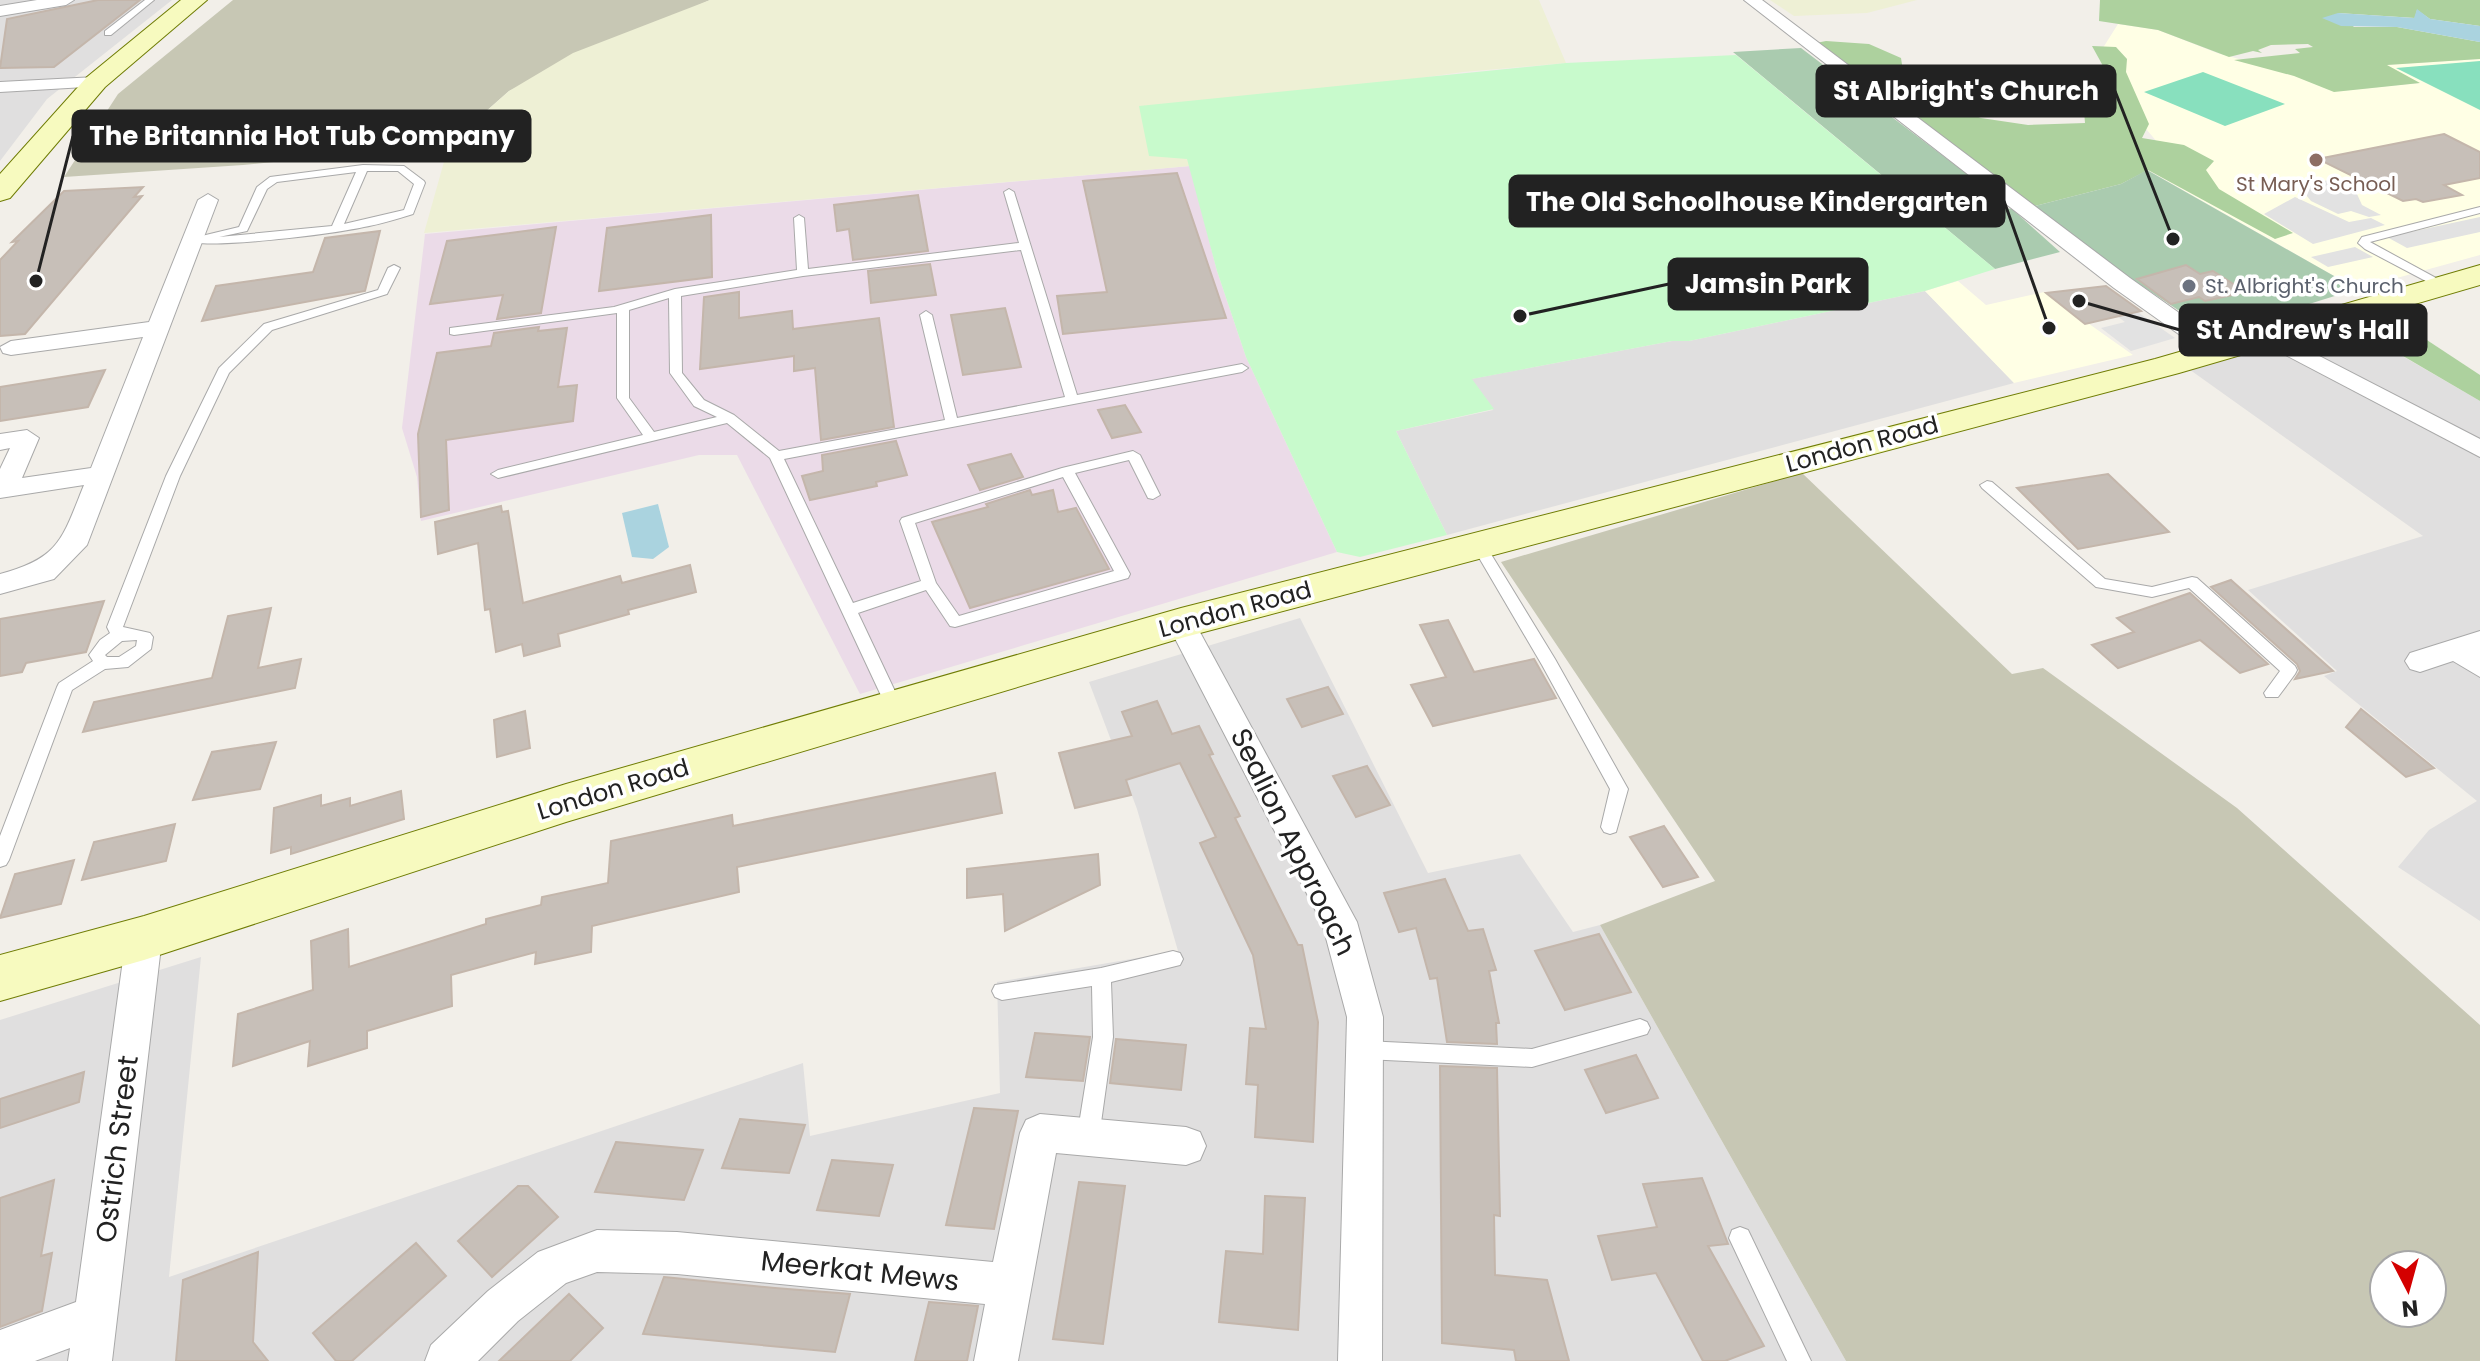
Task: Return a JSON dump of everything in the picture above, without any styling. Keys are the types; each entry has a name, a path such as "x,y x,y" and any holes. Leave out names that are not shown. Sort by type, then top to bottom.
{"main road":[{"path":"0,192 96,82 195,0"},
{"name":"London Road","path":"0,978 144,938 566,803 893,704 1478,544 2219,352 2462,281"}],"street":[{"path":"0,11 66,0"},
{"path":"1752,0 2110,274 2219,352"},
{"path":"0,87 96,82"},
{"path":"0,584 29,578 56,565 73,545 195,240 208,200"},
{"path":"11,348 158,328"},
{"path":"2269,337 2480,449"},
{"path":"0,442 27,438 2,490"},
{"path":"2,490 101,474"},
{"name":"Sealion Approach","path":"1181,623 1339,922 1365,1017 1360,1361"},
{"path":"2420,661 2472,652"},
{"name":"Ostrich Street","path":"90,1361 144,938"},
{"path":"996,1361 1040,1133 1186,1146"},
{"name":"Meerkat Mews","path":"447,1361 503,1306 553,1267 597,1251 677,1253 1010,1285"},
{"path":"0,1352 95,1317"}],"lane":[{"path":"108,33 150,0"},
{"path":"336,229 363,168"},
{"path":"363,168 400,168 420,183 409,212 336,229 217,241 195,240 243,229 262,187 274,179 363,168"},
{"path":"1009,192 1072,400"},
{"path":"2462,281 2364,243 2366,239 2480,210"},
{"path":"799,218 803,273"},
{"path":"454,331 623,307 675,293 803,273 1023,246"},
{"path":"119,636 115,627 173,476 223,371 268,327 383,292 394,268"},
{"path":"675,293 676,373 699,403 729,418 776,456 893,704"},
{"path":"623,307 623,398 651,437"},
{"path":"926,315 952,423"},
{"path":"776,456 1242,368"},
{"path":"498,474 729,418"},
{"path":"1067,471 1123,574 955,622 929,584 907,521 1067,471 1133,455 1153,495"},
{"path":"1987,485 2101,583 2152,592 2192,582 2289,670 2272,693"},
{"path":"1478,544 1619,789 1610,827"},
{"path":"849,610 929,584"},
{"path":"137,633 147,642 130,659 116,664 102,663 97,660 99,650 119,636 137,633"},
{"path":"0,860 65,687 102,663"},
{"path":"1002,991 1101,976 1173,959"},
{"path":"1088,1137 1104,1036 1106,1011 1101,976"},
{"path":"1365,1050 1532,1058 1640,1028"},
{"path":"1740,1238 1799,1361"}],"shaded area":[{"path":"0,0 172,0 47,99 0,161"},
{"path":"233,0 710,0 509,91 449,144 243,165 64,177 118,94"},
{"path":"710,0 1539,0 1566,63 1463,72 1363,86 1187,159 1190,166 424,233 449,144 509,91 573,53"},
{"path":"1770,0 1917,0 1867,13 1794,16"},
{"name":"St Mary's School","path":"2118,24 2158,30 2217,53 2316,80 2341,91 2419,83 2385,65 2480,59 2480,255 2357,289 2148,170 2158,143 2141,123 2101,51"},
{"path":"1801,48 1984,187 1973,195 1986,206 2012,209 2060,252 1995,269 1733,52"},
{"path":"1190,166 1217,271 1246,357 1337,552 860,694 737,455 699,455 421,521 417,477 402,428 425,234"},
{"path":"2147,170 2357,289 2214,334 2121,272 2035,206 2121,184"},
{"path":"2330,180 2357,194 2362,205 2381,215 2369,217 2351,211 2338,214 2311,201 2298,185"},
{"path":"2295,197 2349,222 2371,218 2385,225 2313,244 2264,214"},
{"path":"2480,217 2480,232 2407,248 2387,237"},
{"path":"2355,247 2373,257 2328,267 2311,257"},
{"path":"1958,281 1986,305 2044,292 2133,355 2014,383 1925,291"},
{"path":"1925,291 2014,383 1447,535 1396,431 1493,410 1471,379 1672,341 1689,341"},
{"path":"2129,306 2175,338 2131,351 2101,328 2125,322 2113,313"},
{"path":"2335,317 2480,401 2480,921 2398,867 2429,830 2477,801 2324,676 2337,671 2248,590 2423,536 2179,362"},
{"path":"1802,473 2012,674 2043,668 2237,808 2480,1025 2480,1361 1846,1361 1600,925 1715,881 1501,562"},
{"path":"1300,618 1428,873 1520,854 1573,932 1600,925 1846,1361 0,1361 0,1020 201,957 169,1277 803,1063 810,1136 1000,1093 997,982 1178,951 1137,809 1089,682"}],"green space":[{"path":"2100,0 2480,0 2480,26 2430,19 2417,10 2415,18 2338,13 2354,27 2397,27 2480,42 2480,59 2387,65 2420,83 2334,92 2294,76 2234,60 2300,53 2295,49 2313,47 2308,44 2271,45 2258,50 2262,53 2253,51 2229,57 2158,30 2099,21"},
{"path":"1816,43 1869,44 1901,58 1903,71 1930,88 1944,104 1981,118 2028,125 2085,123 2081,74 2103,66 2092,46 2116,47 2127,59 2126,72 2149,124 2142,138 2184,145 2214,161 2206,170 2219,189 2293,233 2275,239 2148,170 2121,184 2035,206"},
{"path":"1736,55 1995,269 1925,291 1689,341 1672,341 1472,379 1494,409 1396,431 1447,535 1360,557 1337,552 1246,357 1217,271 1187,159 1149,156 1139,106 1566,63"},
{"path":"2480,61 2480,110 2396,68"},
{"path":"2203,72 2285,104 2225,126 2144,92"},
{"path":"2398,321 2480,375 2480,401 2362,332"}],"water":[{"path":"2417,9 2430,19 2480,26 2480,42 2397,27 2341,26 2322,18 2338,13 2414,18"},
{"path":"658,504 669,547 653,559 632,557 622,513"}],"building":[{"path":"98,0 140,0 54,67 0,68 7,19"},
{"path":"2444,134 2480,152 2480,178 2444,185 2462,195 2423,202 2416,199 2403,201 2318,159"},
{"path":"1177,173 1226,318 1063,334 1057,296 1107,292 1083,181"},
{"path":"143,187 134,197 142,196 25,334 0,336 0,260 18,241 12,242 64,191"},
{"path":"918,195 928,251 853,260 849,229 837,231 834,205"},
{"path":"711,215 712,277 599,291 607,228"},
{"path":"556,227 541,313 497,319 503,295 430,304 447,241"},
{"path":"380,231 365,291 202,321 216,286 313,272 325,238"},
{"path":"930,264 936,295 871,303 868,271"},
{"name":"St. Albright's Church","path":"2186,265 2200,274 2213,271 2246,292 2205,301 2199,297 2171,304 2137,279"},
{"path":"2106,286 2141,311 2085,324 2046,293"},
{"path":"739,292 739,318 792,311 793,329 879,318 894,427 821,440 815,368 794,371 794,356 700,369 704,297"},
{"path":"1005,308 1021,367 963,375 951,315"},
{"path":"539,327 538,331 567,328 558,387 577,385 573,421 446,440 449,510 421,517 418,434 437,353 491,346 494,333"},
{"path":"105,370 88,407 0,421 0,387"},
{"path":"1125,405 1141,432 1112,438 1098,410"},
{"path":"896,441 907,475 876,482 877,486 810,500 802,476 823,471 822,455"},
{"path":"1011,454 1023,477 980,490 968,465"},
{"path":"2108,474 2169,532 2078,549 2017,488"},
{"path":"1030,490 1032,495 1053,490 1058,512 1076,508 1109,569 970,608 932,522 988,507 986,504"},
{"path":"501,506 502,512 508,511 523,603 620,576 622,583 690,565 696,592 628,610 629,614 558,634 560,646 524,656 522,644 496,652 490,609 485,610 478,543 438,554 435,522"},
{"path":"2231,580 2333,671 2295,679 2300,671 2297,664 2211,587"},
{"path":"2190,593 2268,664 2240,673 2200,640 2118,668 2092,645 2134,632 2117,618"},
{"path":"104,601 86,652 26,663 22,672 0,676 0,619"},
{"path":"271,608 258,668 301,659 295,688 83,732 94,702 212,678 228,616"},
{"path":"1448,620 1474,672 1534,659 1556,698 1433,726 1411,685 1446,677 1420,625"},
{"path":"1328,687 1343,714 1302,727 1287,699"},
{"path":"1157,701 1172,734 1199,726 1213,754 1209,755 1240,816 1235,818 1298,945 1302,945 1318,1022 1313,1142 1255,1137 1258,1085 1246,1084 1250,1028 1266,1029 1253,955 1200,843 1216,837 1180,763 1126,780 1131,795 1075,808 1059,753 1132,736 1122,712"},
{"path":"2361,709 2434,768 2406,777 2346,727"},
{"path":"525,711 530,748 497,757 494,720"},
{"path":"276,742 260,789 193,800 212,752"},
{"path":"1367,766 1390,805 1356,817 1333,776"},
{"path":"995,773 1002,813 737,867 739,892 592,926 591,952 535,964 536,952 451,975 452,1006 367,1031 367,1048 308,1066 310,1041 233,1066 238,1014 313,990 311,941 348,929 349,967 486,924 486,919 541,905 542,897 608,883 611,841 732,815 733,826"},
{"path":"401,791 404,819 291,854 291,847 271,853 274,808 321,795 321,806 350,798 350,806"},
{"path":"175,824 166,861 82,880 94,842"},
{"path":"1664,826 1698,877 1663,887 1630,837"},
{"path":"1098,854 1100,885 1005,931 1003,894 967,898 967,869"},
{"path":"74,860 61,904 0,918 15,874"},
{"path":"1445,879 1468,931 1483,929 1496,970 1489,971 1499,1023 1496,1023 1497,1044 1447,1042 1437,978 1430,979 1416,928 1399,932 1384,893"},
{"path":"1599,934 1631,992 1565,1010 1535,951"},
{"path":"1035,1033 1090,1037 1083,1081 1026,1077"},
{"path":"1116,1039 1186,1045 1181,1090 1110,1083"},
{"path":"1636,1055 1658,1098 1606,1113 1585,1070"},
{"path":"1440,1066 1497,1068 1500,1216 1494,1215 1495,1275 1547,1280 1569,1361 1516,1361 1514,1350 1442,1343"},
{"path":"84,1072 79,1102 0,1128 0,1099"},
{"path":"974,1108 1018,1111 994,1229 946,1225"},
{"path":"740,1119 805,1125 789,1173 722,1168"},
{"path":"616,1142 703,1150 684,1200 595,1192"},
{"path":"832,1160 893,1165 879,1216 817,1210"},
{"path":"1702,1178 1728,1244 1708,1246 1764,1346 1725,1361 1703,1361 1656,1273 1612,1280 1598,1236 1657,1227 1643,1184"},
{"path":"54,1180 41,1256 52,1253 42,1311 0,1327 0,1198"},
{"path":"1079,1182 1125,1186 1103,1344 1053,1339"},
{"path":"518,1186 528,1186 558,1217 492,1277 458,1241"},
{"path":"1265,1196 1305,1198 1298,1330 1219,1322 1226,1251 1263,1254"},
{"path":"416,1243 446,1276 352,1361 336,1361 313,1333"},
{"path":"258,1252 253,1342 268,1361 176,1361 183,1280"},
{"path":"664,1277 850,1294 835,1352 643,1334"},
{"path":"569,1294 603,1328 570,1361 499,1361"},
{"path":"929,1302 978,1306 967,1361 915,1361"}],"place":[{"name":"St Mary's School","path":"2316,160"},
{"name":"St Albright's Church","path":"2173,239"},
{"name":"The Britannia Hot Tub Company","path":"36,281"},
{"name":"St. Albright's Church","path":"2189,286"},
{"name":"St Andrew's Hall","path":"2079,301"},
{"name":"Jamsin Park","path":"1520,316"},
{"name":"The Old Schoolhouse Kindergarten","path":"2049,328"}]}
